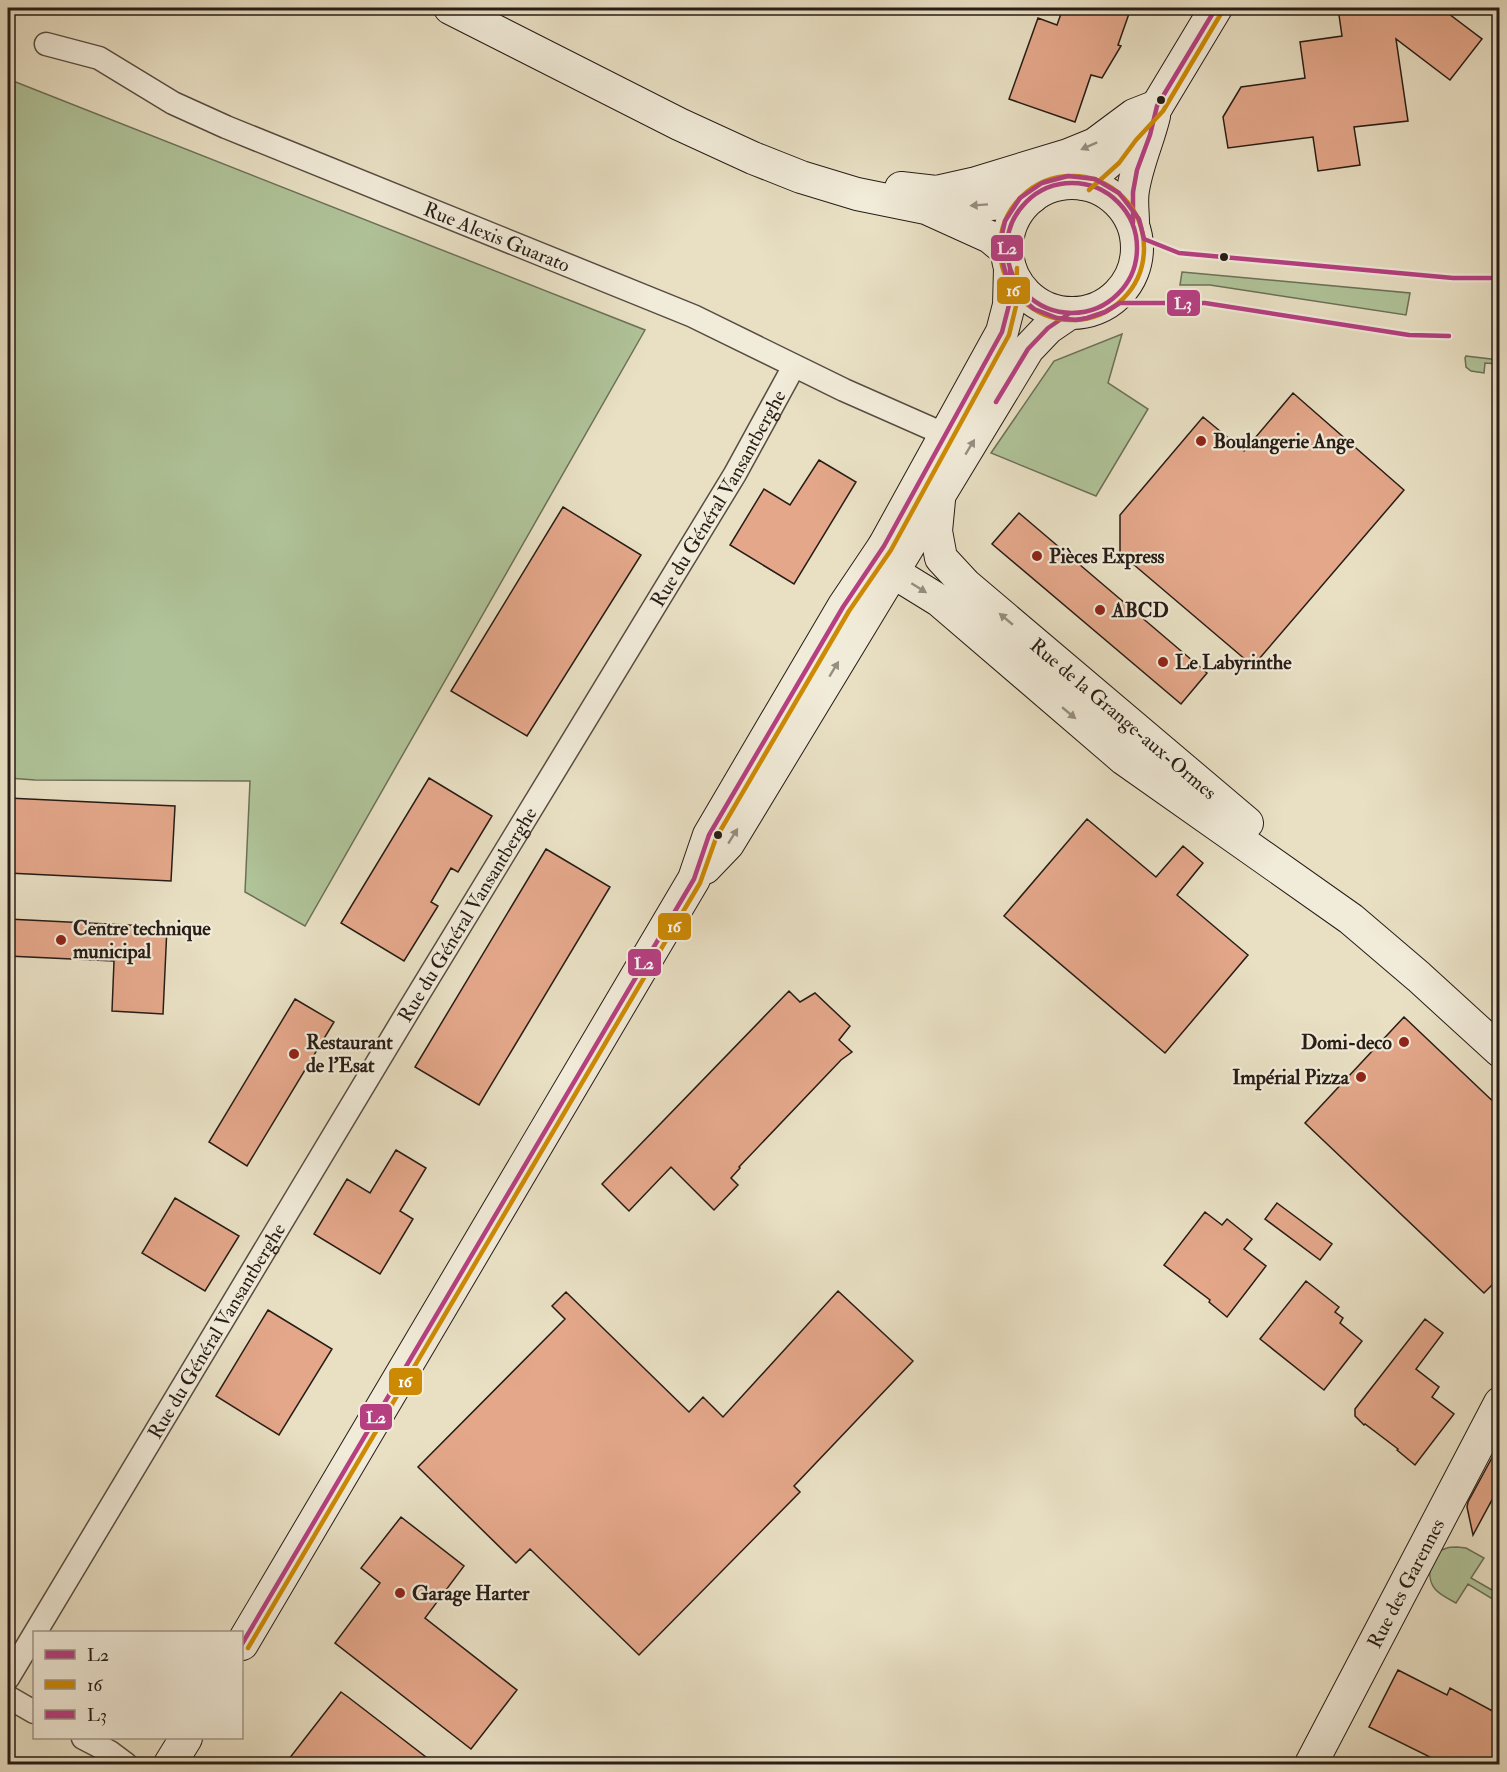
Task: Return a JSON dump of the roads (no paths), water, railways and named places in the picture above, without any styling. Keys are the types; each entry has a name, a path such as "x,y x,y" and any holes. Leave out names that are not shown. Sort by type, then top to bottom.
{"main road":[{"path":"450,8 679,124 753,158 801,177 857,194 926,208 990,237 1009,259 1018,285 1031,299 1048,308 1070,313 1092,310 1112,300 1129,280 1136,265 1138,244 1133,223 1133,192 1137,170 1150,135 1157,106"},
{"path":"1084,184 1113,158 1130,135 1157,106 1216,8"},
{"path":"801,177 936,192 976,183 1068,155 1095,144 1134,115 1157,106"},
{"path":"243,1642 694,879 729,844 889,559 946,435 1002,332 1009,305 1009,234 1013,220 1021,207 1032,197 1048,188 1066,183 1084,184 1106,192 1122,205 1133,223"},
{"path":"926,208 1005,203 1032,197"},
{"path":"889,559 939,497 1028,349 1048,328 1070,313"},
{"name":"Rue de la Grange-aux-Ormes","path":"939,497 936,531 941,558 966,585 1270,842 1351,919 1500,1051"},
{"name":"Rue de la Grange-aux-Ormes","path":"889,559 1124,759 1351,919"},
{"name":"Rue des Garennes","path":"1311,1764 1500,1403"},
{"path":"170,1764 185,1739"}],"street":[{"name":"Rue Alexis Guarato","path":"46,44 99,58 173,103 226,128 693,316 794,366 946,435"},
{"name":"Rue du Général Vansantberghe","path":"36,1631 395,1033 735,474 794,366"},
{"name":"Rue du Général Vansantberghe","path":"8,1678 33,1636"},
{"path":"8,1697 33,1711"},
{"path":"87,1739 126,1764"}],"place":[{"name":"Boulangerie Ange","path":"1201,441"},
{"name":"Pièces Express","path":"1037,556"},
{"name":"ABCD","path":"1100,610"},
{"name":"Le Labyrinthe","path":"1163,662"},
{"name":"Centre technique municipal","path":"61,940"},
{"name":"Domi-deco","path":"1404,1042"},
{"name":"Restaurant de l'Esat","path":"294,1054"},
{"name":"Impérial Pizza","path":"1361,1077"},
{"name":"Garage Harter","path":"400,1593"}]}
